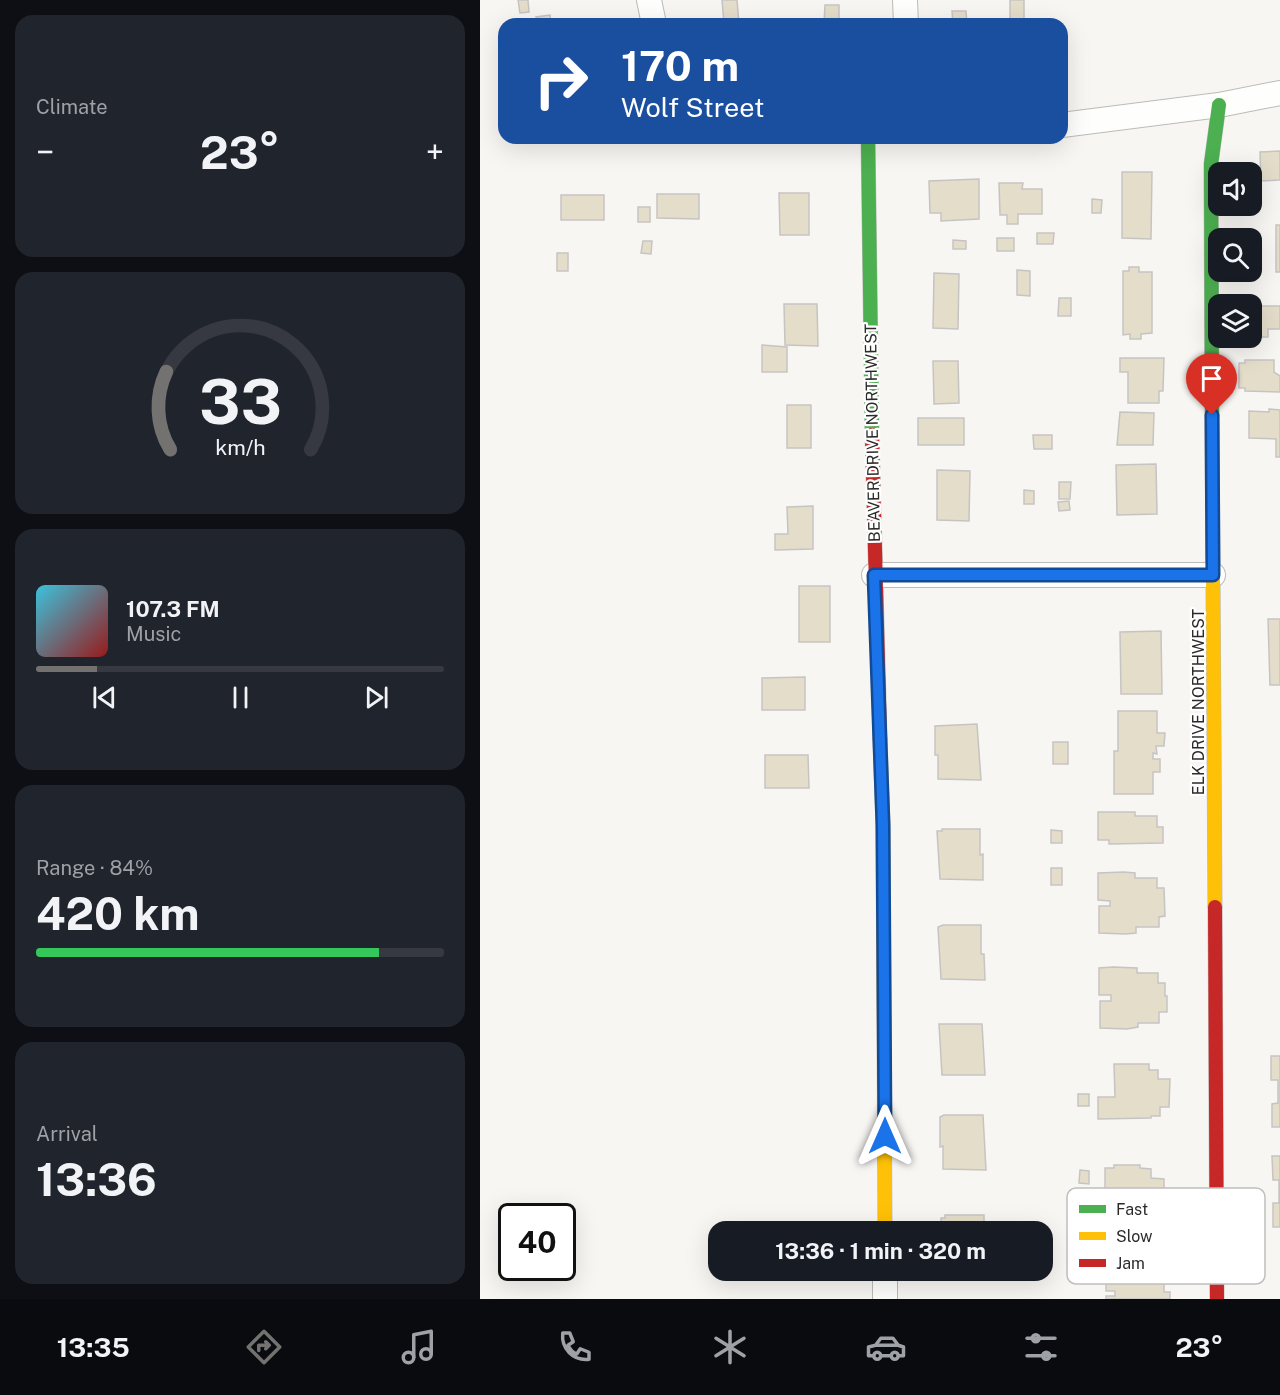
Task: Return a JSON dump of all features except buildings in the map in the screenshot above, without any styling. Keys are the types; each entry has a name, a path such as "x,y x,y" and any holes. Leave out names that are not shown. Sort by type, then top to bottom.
{"street":[{"path":"650,0 653,18"},
{"path":"905,0 906,18"},
{"path":"1068,124 1219,105 1280,93"},
{"name":"ELK DRIVE NORTHWEST","path":"1216,1188 1211,164 1219,105"},
{"name":"BEAVER DRIVE NORTHWEST","path":"868,144 874,575 883,825 885,1221"},
{"path":"874,575 1213,575"},
{"path":"885,1281 885,1299"},
{"name":"ELK DRIVE NORTHWEST","path":"1217,1284 1217,1299"}],"traffic: fast":[{"path":"1212,416 1211,164 1219,105"},
{"path":"868,144 872,435"}],"traffic: slow":[{"path":"1212,416 1215,907"},
{"path":"880,739 883,825 885,1221"}],"traffic: jam":[{"path":"872,435 880,739"},
{"path":"1215,907 1216,1188"},
{"path":"1217,1284 1217,1299"}],"route":[{"path":"885,1136 883,825 874,575 1213,575 1212,415"}]}
